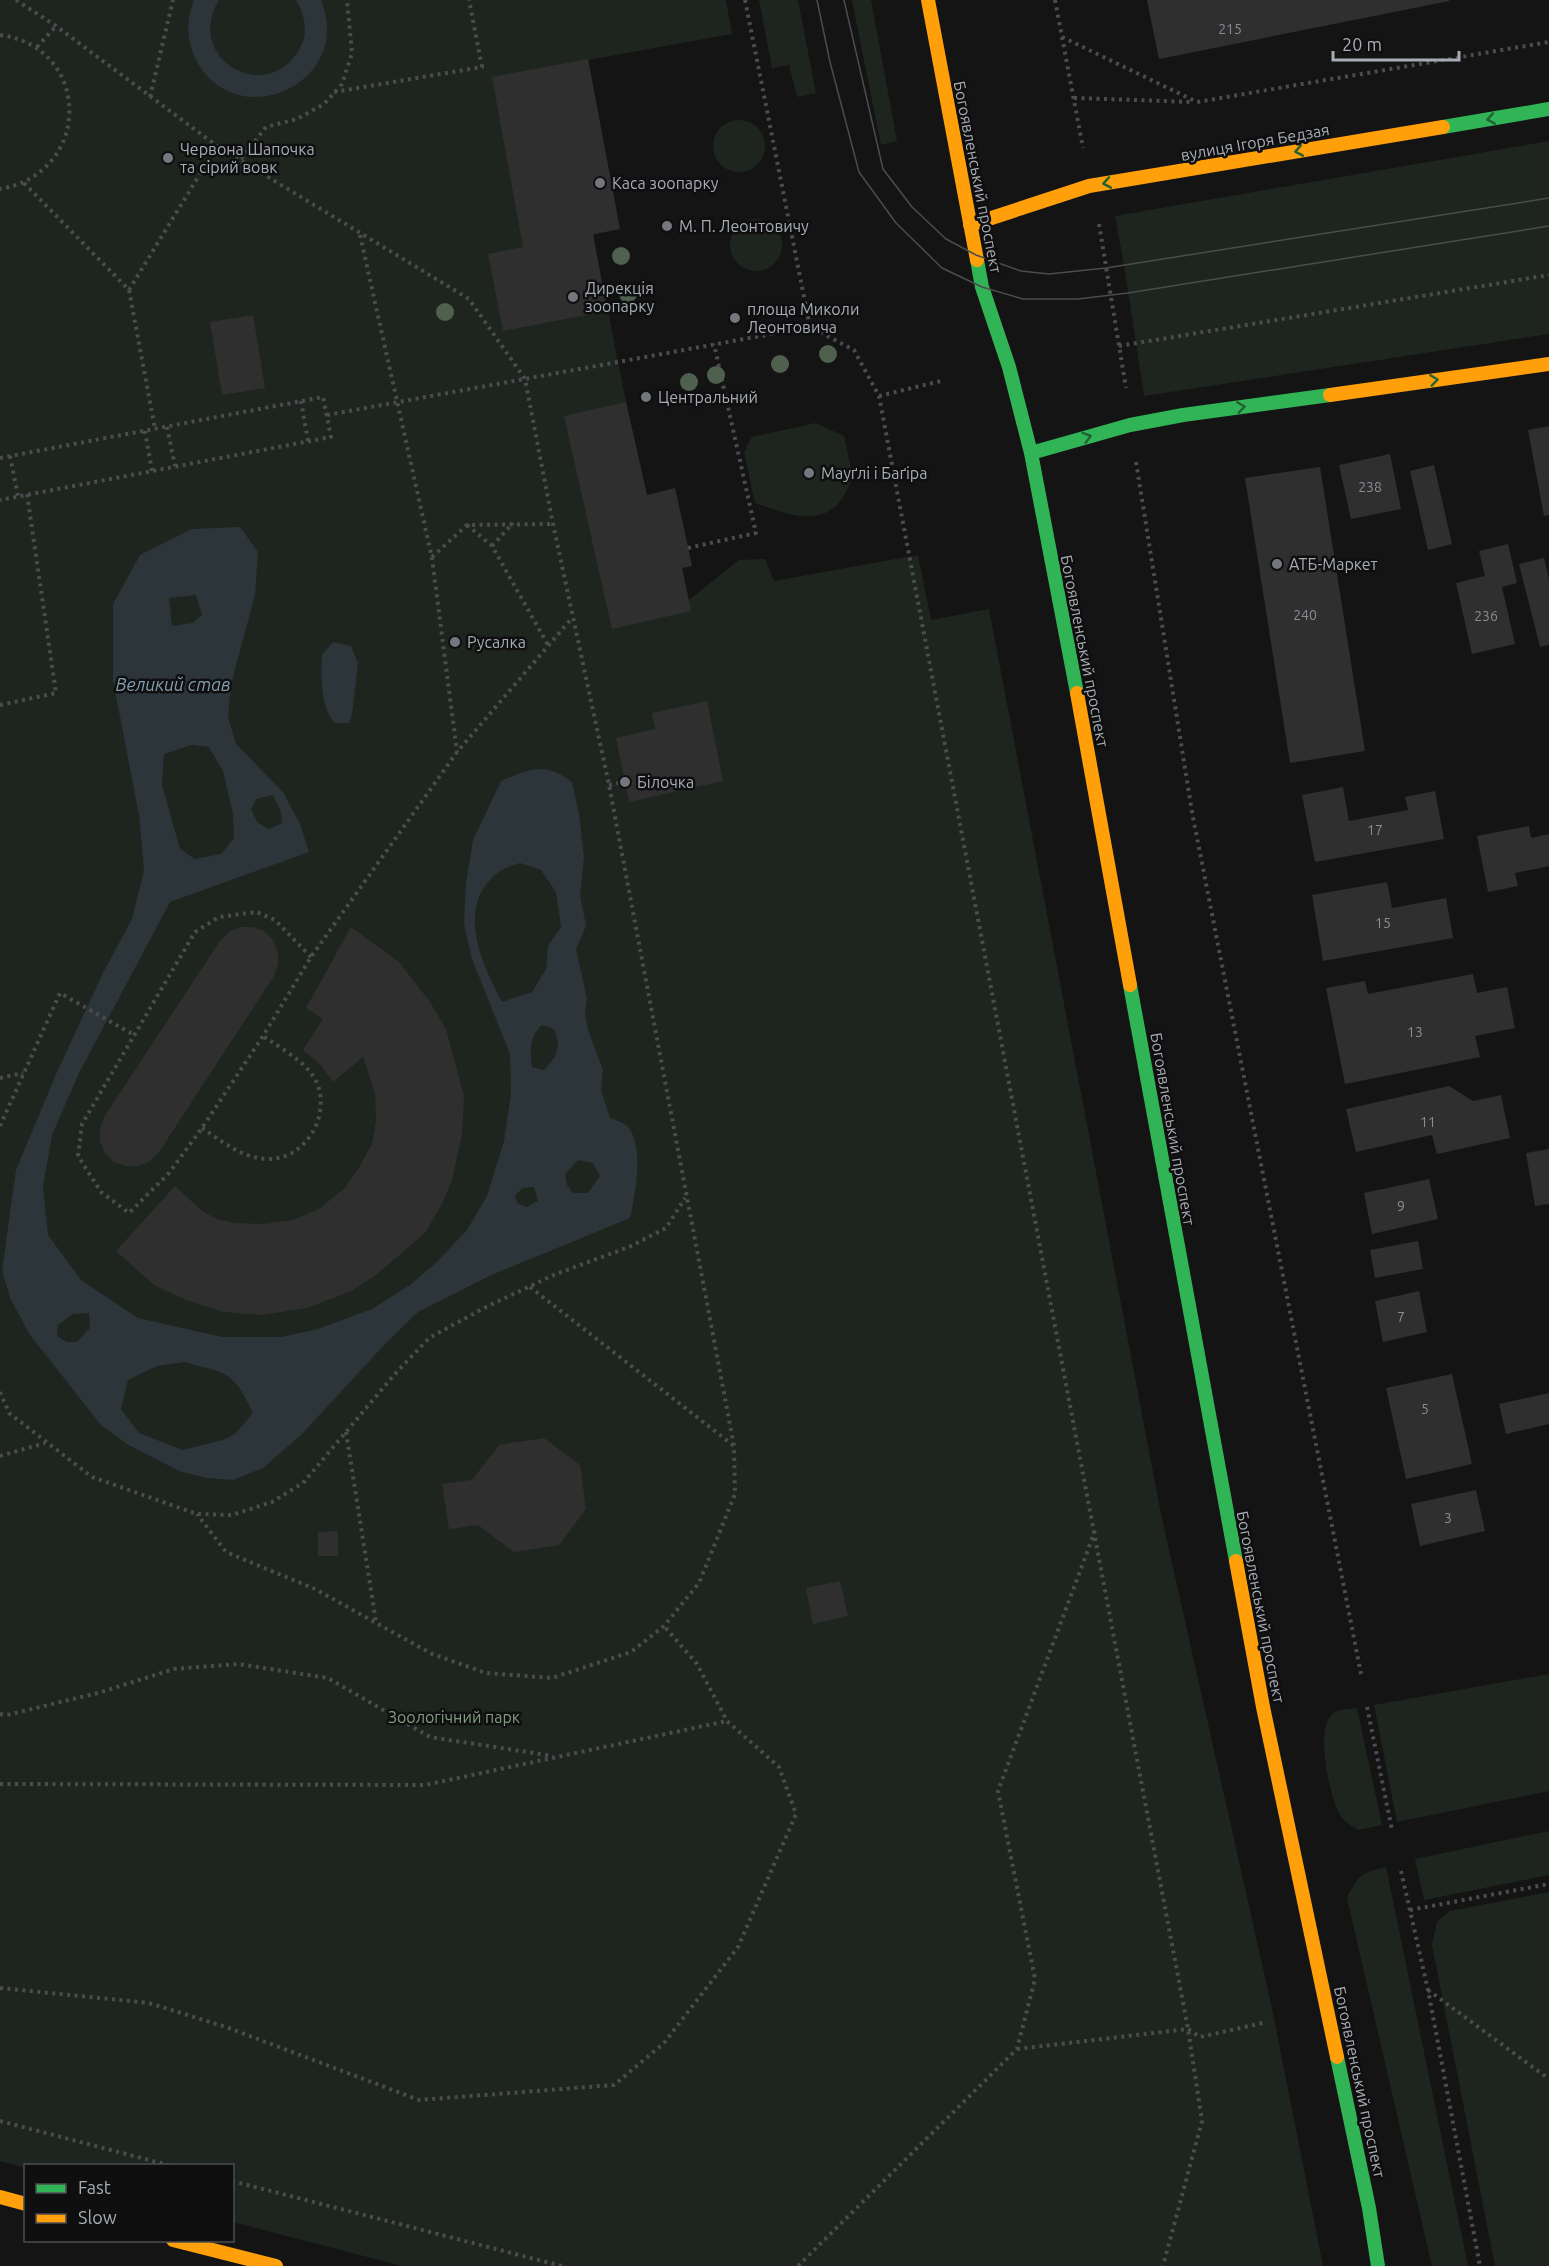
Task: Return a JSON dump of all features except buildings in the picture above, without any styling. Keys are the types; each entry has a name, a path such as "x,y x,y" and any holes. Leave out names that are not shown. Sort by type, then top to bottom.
{"main road":[{"name":"Богоявленський проспект","path":"928,0 982,287 1009,367 1031,453 1103,830 1146,1077 1263,1707 1369,2208 1378,2266"},
{"name":"вулиця Ігоря Бедзая","path":"970,225 1089,186 1549,109"},
{"path":"1031,453 1130,424 1549,364"},
{"path":"0,2197 24,2203"},
{"path":"177,2242 276,2266"}],"path":[{"path":"16,0 56,26 217,146 469,299 525,379 552,524 609,785 734,1446 735,1494 699,1583 664,1626 631,1652 552,1678 486,1673 432,1654 315,1589 226,1552 197,1514"},
{"path":"150,97 173,0"},
{"path":"241,159 266,128 297,119 324,104 342,84 352,53 346,0"},
{"path":"334,93 482,67 469,0"},
{"path":"745,0 810,327"},
{"path":"1055,0 1084,155"},
{"path":"37,47 56,26"},
{"path":"0,35 15,36 37,47 54,64 66,86 70,111 67,135 56,157 39,174 24,183 0,189"},
{"path":"1062,37 1197,102"},
{"path":"1074,98 1197,102 1549,42"},
{"path":"129,290 217,146"},
{"path":"24,183 129,290 155,429"},
{"path":"1098,218 1126,392"},
{"path":"360,234 432,558 457,752"},
{"path":"1119,346 1549,275"},
{"path":"327,415 810,327 854,350 879,396 1095,1531 1188,2029 1202,2121 1163,2266"},
{"path":"688,548 756,533 714,344"},
{"path":"879,396 941,381"},
{"path":"0,458 323,397 331,437 0,500"},
{"path":"301,401 308,441"},
{"path":"167,427 175,466"},
{"path":"145,431 152,471"},
{"path":"1134,451 1192,813 1361,1674"},
{"path":"10,456 18,496"},
{"path":"0,705 56,693 27,494"},
{"path":"492,546 513,524"},
{"path":"432,558 467,525 552,524"},
{"path":"467,525 492,546 548,645"},
{"path":"311,957 275,920 256,912 219,917 195,932 82,1124 78,1156 101,1192 129,1214 169,1173 263,1036 311,957 457,752 572,618"},
{"path":"609,785 625,782"},
{"path":"0,1126 60,993 134,1035"},
{"path":"202,1128 251,1157 270,1159 289,1155 304,1144 315,1128 321,1110 319,1092 312,1074 263,1036"},
{"path":"0,1078 24,1073"},
{"path":"0,1392 9,1413 92,1477 197,1514 232,1515 272,1502 303,1483 429,1338 556,1274 628,1247 666,1228 686,1197"},
{"path":"530,1287 734,1446"},
{"path":"346,1432 376,1623"},
{"path":"0,1456 45,1443"},
{"path":"798,2266 1017,2049 1035,1979 998,1791 1095,1531"},
{"path":"0,1988 148,2003 226,2027 419,2100 614,2085 664,2043 738,1947 796,1814 779,1767 727,1721 697,1664 664,1626"},
{"path":"0,1714 7,1715 98,1694 174,1669 238,1664 328,1678 430,1737 557,1756"},
{"path":"1367,1707 1392,1830"},
{"path":"0,1784 425,1785 727,1721"},
{"path":"1401,1871 1428,1990 1480,2266"},
{"path":"1410,1910 1549,1884"},
{"path":"1428,1990 1549,2079"},
{"path":"1017,2049 1188,2029 1200,2037 1267,2022"},
{"path":"0,2121 164,2164"},
{"path":"234,2182 562,2266"}],"green space":[{"name":"Зоологічний парк","path":"0,0 726,0 732,34 588,60 620,229 593,235 647,495 675,488 692,566 682,568 689,600 739,560 765,559 774,581 918,555 931,620 989,609 1161,1514 1273,2013 1323,2266 402,2266 234,2222 234,2164 24,2164 24,2168 0,2161"},
{"path":"759,0 798,0 816,93 797,97 789,65 772,68"},
{"path":"852,0 871,0 897,141 881,145"},
{"path":"739,120 749,122 757,128 763,136 765,146 763,156 757,164 749,170 739,172 729,170 721,164 715,156 713,146 715,136 721,128 729,122"},
{"path":"1549,141 1549,334 1144,396 1115,216"},
{"path":"756,219 766,221 774,227 780,235 782,245 780,255 774,263 766,269 756,271 746,269 738,263 732,255 730,245 732,235 738,227 746,221"},
{"path":"816,423 844,436 853,478 841,500 827,512 817,516 785,513 755,503 744,452 752,437"},
{"path":"1549,1674 1549,1791 1397,1822 1374,1705"},
{"path":"1357,1708 1382,1825 1358,1830 1344,1820 1336,1806 1328,1778 1324,1746 1328,1720 1334,1713"},
{"path":"1549,1831 1549,1875 1424,1900 1415,1859"},
{"path":"1386,1867 1468,2266 1432,2266 1347,1898 1358,1879 1366,1873"},
{"path":"1549,1892 1549,2266 1495,2266 1432,1945 1437,1922 1450,1911"}],"water":[{"path":"194,0 219,0 211,22 212,42 221,58 235,69 253,75 271,73 288,63 302,44 305,27 296,0 321,0 327,31 321,57 305,78 283,91 258,97 233,93 210,79 193,53 188,26"},
{"name":"Великий став","path":"240,527 258,552 255,595 231,684 228,717 236,744 283,792 300,824 309,852 170,902 79,1073 52,1135 43,1187 48,1235 81,1280 138,1318 222,1337 281,1337 318,1329 372,1309 410,1285 436,1263 467,1230 487,1196 504,1141 511,1094 510,1054 472,959 464,924 466,883 473,840 501,781 537,769 553,771 572,782 579,814 584,857 580,895 586,926 576,949 587,999 585,1014 588,1030 603,1070 601,1090 610,1118 627,1126 633,1134 637,1157 636,1184 630,1218 489,1276 418,1312 386,1343 301,1435 263,1468 233,1480 207,1478 179,1471 127,1444 101,1425 30,1335 11,1300 2,1271 16,1170 57,1072 104,971 132,919 144,871 139,815 113,680 113,604 140,555 192,529","holes":["196,595 202,615 193,623 172,626 169,598","192,745 209,747 223,771 233,814 234,838 221,854 195,859 180,849 162,785 164,754","273,795 281,812 282,823 269,829 258,823 251,810 256,799","520,863 541,870 556,892 561,927 548,946 546,969 532,992 502,1002 481,954 476,937 475,920 477,904 483,889 503,869","542,1025 554,1029 558,1041 557,1051 544,1070 532,1067 531,1050 535,1034","578,1160 593,1163 600,1176 588,1193 573,1193 567,1185 565,1174","534,1187 538,1201 527,1207 517,1203 515,1195 523,1188","89,1313 90,1328 77,1342 67,1342 57,1336 58,1325 73,1314","184,1362 228,1376 240,1389 253,1413 235,1434 223,1440 183,1450 139,1433 121,1409 128,1380 157,1366"]},
{"path":"333,642 351,646 358,663 349,723 335,723 326,709 324,700 322,655"}],"tram line":[{"path":"817,0 830,62 859,172 896,223 942,268 982,287 1023,299 1078,299 1549,226"},
{"path":"844,0 883,169 912,207 946,239 976,255 1021,271 1049,274 1106,268 1549,198"}],"traffic: fast":[{"path":"1443,127 1549,109"},
{"path":"977,260 982,287 1009,367 1031,453 1077,693"},
{"path":"1031,453 1130,425 1183,415 1330,395"},
{"path":"1130,985 1236,1561"},
{"path":"1337,2057 1369,2208 1378,2266"}],"traffic: slow":[{"path":"928,0 977,260"},
{"path":"970,225 1089,186 1443,127"},
{"path":"1330,395 1549,364"},
{"path":"1077,693 1130,985"},
{"path":"1236,1561 1263,1707 1337,2057"},
{"path":"0,2197 24,2203"},
{"path":"181,2242 276,2266"}],"place":[{"name":"Червона Шапочка та сірий вовк","path":"168,158"},
{"name":"Каса зоопарку","path":"600,183"},
{"name":"М. П. Леонтовичу","path":"667,226"},
{"name":"Дирекція зоопарку","path":"573,297"},
{"name":"площа Миколи Леонтовича","path":"735,318"},
{"name":"Центральний","path":"646,397"},
{"name":"Мауґлі і Баґіра","path":"809,473"},
{"name":"АТБ-Маркет","path":"1277,564"},
{"name":"Русалка","path":"455,642"},
{"name":"Білочка","path":"625,782"}]}
